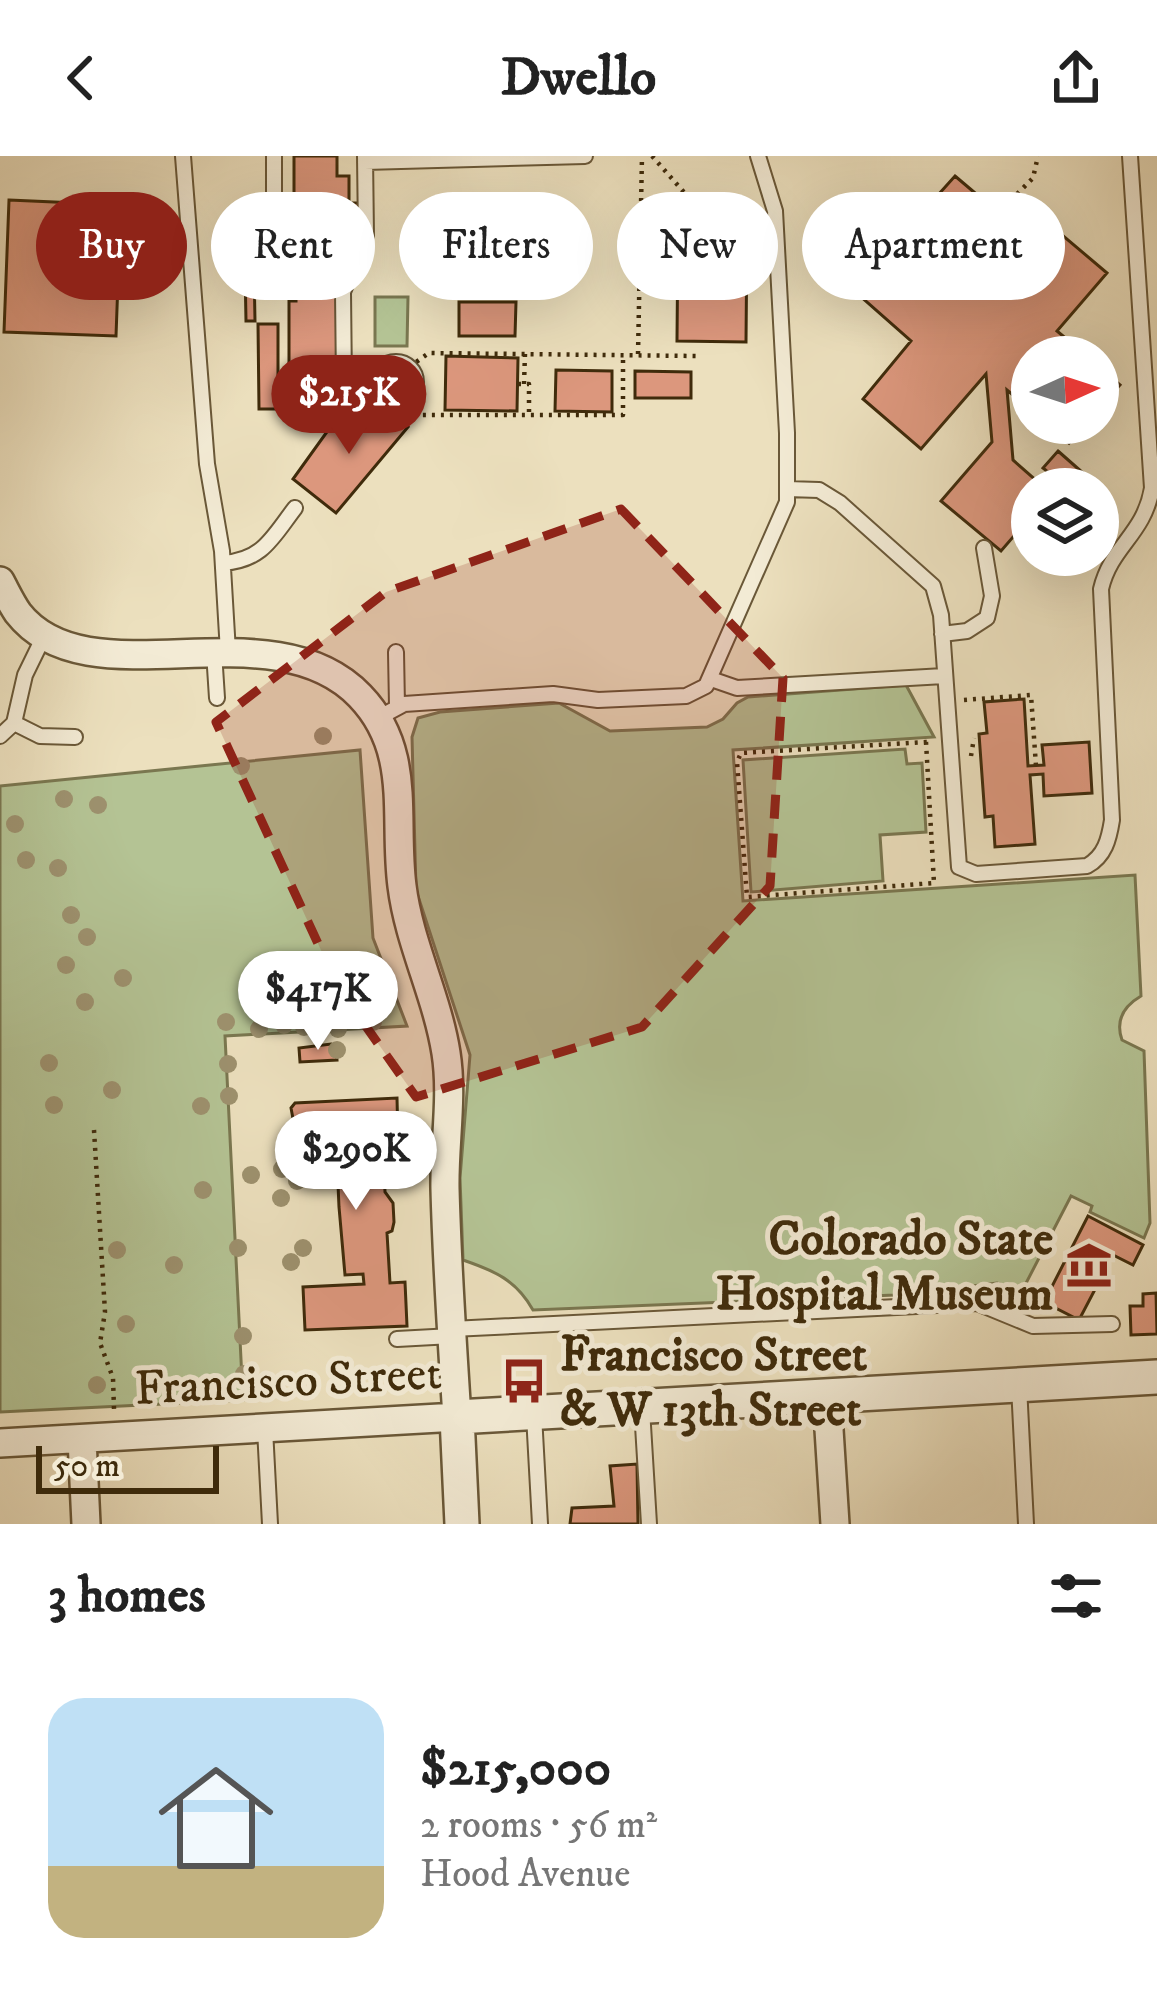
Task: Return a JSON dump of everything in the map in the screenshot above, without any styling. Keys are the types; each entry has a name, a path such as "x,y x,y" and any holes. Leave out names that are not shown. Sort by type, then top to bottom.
{"street":[{"path":"0,581 20,616 45,634 94,651 293,658 331,673 388,712 396,758 402,889 447,1058 445,1187 462,1524"},
{"name":"Francisco Street","path":"0,1443 1157,1377"},
{"path":"827,1397 835,1524"},
{"path":"82,1438 86,1524"}],"lane":[{"path":"183,156 207,464 223,563 217,698"},
{"path":"274,156 274,192"},
{"path":"376,382 344,384 343,292 366,235 365,159 585,156"},
{"path":"396,652 388,712 553,694 598,700 686,696 711,680 787,502 775,211 758,156"},
{"path":"787,489 828,494 933,586 942,634 959,867 967,873 1087,866 1103,852 1112,820 1100,589 1114,558 1148,513 1152,488 1130,156"},
{"path":"399,362 409,367 415,388 403,401 385,399 376,382 379,371 399,362"},
{"path":"223,563 257,554 295,508"},
{"path":"942,634 967,631 986,618 992,596 984,548"},
{"path":"0,736 14,723 25,674 45,634"},
{"path":"711,680 737,688 944,676"},
{"path":"14,723 40,736 75,737"},
{"path":"397,1339 977,1303 1033,1326 1112,1324"},
{"path":"1019,1386 1026,1524"},
{"path":"642,1408 649,1524"},
{"path":"534,1415 540,1524"},
{"path":"265,1429 270,1524"}],"path":[{"path":"638,355 642,156"},
{"path":"652,156 684,192"},
{"path":"1019,192 1033,178 1038,156"},
{"path":"409,367 429,353 697,356"},
{"path":"525,354 521,384 529,384 529,415"},
{"path":"403,401 410,413 419,415 623,415 623,355"},
{"path":"955,700 1031,695 1036,766"},
{"path":"926,742 934,883 747,897 737,762 741,754 980,738"},
{"path":"94,1130 105,1312 100,1343 112,1378 115,1436"}],"highlighted area":[{"path":"621,509 783,678 770,886 642,1027 416,1097 338,987 216,722 386,592"}],"green space":[{"path":"375,300 408,300 407,346 375,346"},
{"path":"906,685 934,737 733,750 743,901 1135,875 1141,996 1126,1009 1120,1026 1122,1040 1144,1051 1150,1223 1144,1238 1090,1212 1092,1206 1071,1196 1022,1291 997,1283 895,1295 533,1310 504,1278 463,1260 460,1178 470,1055 416,890 412,737 418,718 440,712 559,703 610,731 707,727 748,697"},
{"path":"905,749 907,764 922,763 926,832 880,835 883,881 751,892 743,760"},
{"path":"360,750 373,938 407,1026 225,1036 243,1400 0,1412 0,786"}],"building":[{"path":"294,156 337,156 337,176 349,176 349,192 294,192"},
{"path":"955,176 974,192 941,192"},
{"path":"9,200 36,201 36,300 117,300 116,336 4,332"},
{"path":"1065,237 1107,273 1057,331 1063,336 1011,336 1011,393 1007,390 1011,444 1013,460 1022,468 1011,468 1011,539 1001,551 941,501 992,442 986,374 921,449 863,399 911,341 865,300 1065,300"},
{"path":"246,300 255,300 255,321 246,321"},
{"path":"337,300 337,364 318,364 318,376 292,376 289,301"},
{"path":"677,300 746,300 746,342 677,341"},
{"path":"459,302 516,302 515,336 459,336"},
{"path":"258,324 278,324 278,409 259,409"},
{"path":"446,356 518,358 517,411 445,410"},
{"path":"556,370 612,371 612,412 555,411"},
{"path":"635,371 691,372 691,398 635,398"},
{"path":"379,404 408,427 336,513 293,479 334,422 342,429 353,415 363,423"},
{"path":"1058,451 1077,468 1043,468"},
{"path":"1024,699 1028,766 1044,765 1042,745 1089,742 1092,793 1044,796 1043,774 1030,775 1035,844 995,847 993,816 985,817 979,734 987,733 984,702"},
{"path":"336,1046 337,1060 300,1062 299,1048"},
{"path":"397,1098 398,1141 383,1142 385,1192 393,1203 394,1222 387,1233 390,1283 405,1282 407,1326 305,1330 303,1287 364,1284 363,1274 345,1275 339,1207 337,1161 339,1155 357,1155 357,1144 297,1146 292,1142 296,1135 291,1108 295,1103"},
{"path":"1088,1216 1143,1245 1133,1265 1113,1255 1079,1320 1044,1302"},
{"path":"1156,1293 1157,1334 1131,1335 1130,1306 1143,1306 1143,1294"},
{"path":"637,1464 638,1524 570,1524 572,1508 614,1506 610,1466"}],"place":[{"name":"Colorado State Hospital Museum","path":"1089,1265"},
{"name":"Francisco Street & W 13th Street","path":"524,1381"}]}
